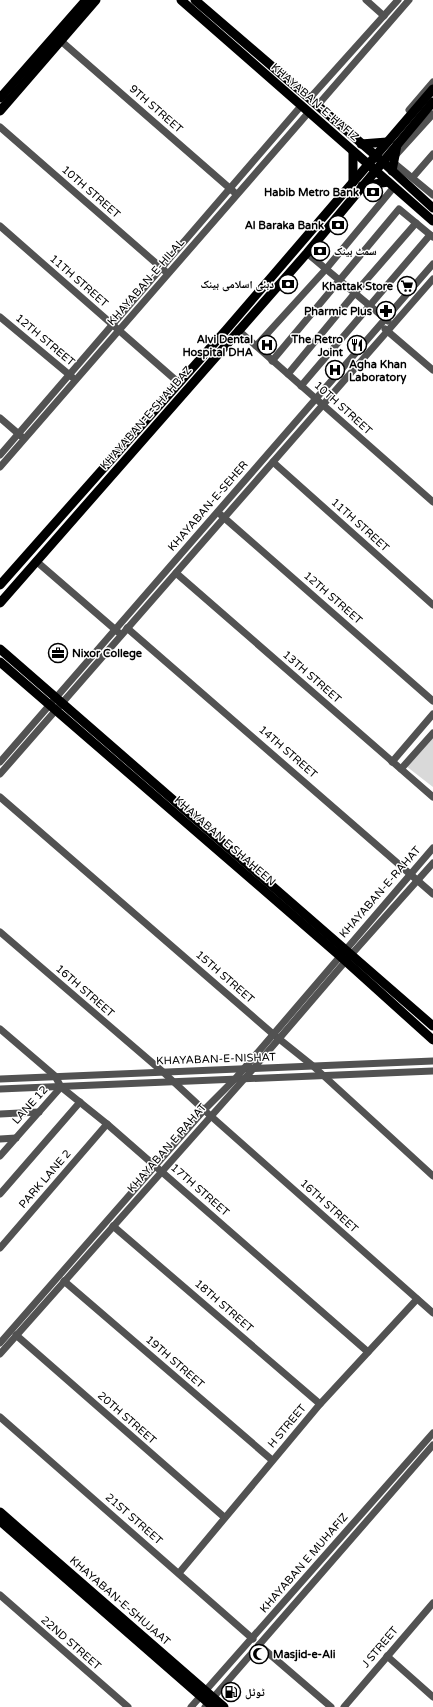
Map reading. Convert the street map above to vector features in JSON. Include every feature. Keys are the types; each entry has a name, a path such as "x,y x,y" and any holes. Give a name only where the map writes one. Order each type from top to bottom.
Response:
{"main road":[{"path":"0,98 86,0"},
{"path":"0,111 96,0"},
{"name":"KHAYABAN-E-HAFIZ","path":"181,0 433,221"},
{"name":"KHAYABAN-E-HAFIZ","path":"195,0 382,162 394,164 429,193 433,208"},
{"name":"KHAYABAN-E-SHAHBAZ","path":"0,602 307,253 362,186 375,155 384,142 433,89"},
{"name":"KHAYABAN-E-SHAHBAZ","path":"0,585 179,383 353,182 371,167 382,162 433,102"},
{"path":"362,144 384,142"},
{"path":"394,164 397,144"},
{"path":"353,152 353,182"},
{"path":"362,186 391,184"},
{"name":"KHAYABAN E SHAHEEN","path":"0,649 56,704 345,956 433,1040"},
{"name":"KHAYABAN E SHAHEEN","path":"0,662 56,704"},
{"name":"KHAYABAN E SHAHEEN","path":"345,956 433,1026"},
{"name":"KHAYABAN-E-SHUJAAT","path":"0,1512 203,1693 210,1704 224,1707"},
{"name":"KHAYABAN-E-SHUJAAT","path":"0,1521 203,1693"}],"street":[{"path":"366,0 384,16"},
{"path":"309,99 398,0"},
{"path":"317,106 409,0"},
{"name":"9TH STREET","path":"61,41 237,194"},
{"path":"384,142 433,82"},
{"path":"0,454 21,436 69,375 301,106"},
{"name":"KHAYABAN-E-HILAL","path":"0,466 21,436 75,380 309,112"},
{"path":"429,193 413,177 394,164 433,114"},
{"name":"10TH STREET","path":"0,127 168,274"},
{"path":"413,177 433,154"},
{"path":"256,346 326,269 391,184"},
{"path":"272,361 400,209 432,236 301,386"},
{"path":"288,374 355,293 416,223"},
{"name":"11TH STREET","path":"0,226 179,383"},
{"path":"307,253 393,325"},
{"name":"KHAYABAN-E-SEHER","path":"0,774 115,630 433,264"},
{"name":"KHAYABAN-E-SEHER","path":"0,762 121,635 433,279"},
{"name":"12TH STREET","path":"0,317 75,380"},
{"path":"380,325 433,370"},
{"name":"10TH STREET","path":"238,330 322,406 433,502"},
{"path":"0,418 21,436"},
{"name":"11TH STREET","path":"273,462 433,605"},
{"name":"12TH STREET","path":"218,512 433,701"},
{"path":"36,561 121,635"},
{"name":"13TH STREET","path":"176,573 433,797"},
{"name":"14TH STREET","path":"127,628 433,894"},
{"path":"392,762 433,714"},
{"path":"400,769 433,733"},
{"name":"15TH STREET","path":"0,797 273,1034 313,1066 322,1076 433,1176"},
{"name":"KHAYABAN-E-RAHAT","path":"345,956 410,873 433,848"},
{"name":"KHAYABAN-E-RAHAT","path":"345,956 433,863"},
{"name":"16TH STREET","path":"0,932 163,1072 210,1116 433,1313"},
{"name":"KHAYABAN E RAHAT","path":"0,1342 204,1110 243,1070 273,1034 345,956"},
{"name":"KHAYABAN E RAHAT","path":"0,1354 253,1069 279,1039 345,956"},
{"name":"17TH STREET","path":"0,1029 55,1076 61,1087 162,1171 368,1352"},
{"name":"KHAYABAN-E-NISHAT","path":"0,1079 433,1061"},
{"name":"KHAYABAN-E-NISHAT","path":"0,1090 433,1071"},
{"name":"LANE 12","path":"0,1156 61,1087"},
{"path":"0,1194 80,1102"},
{"path":"0,1114 39,1112"},
{"name":"PARK LANE 2","path":"0,1248 107,1124"},
{"path":"0,1139 16,1138"},
{"name":"18TH STREET","path":"113,1226 320,1404"},
{"name":"19TH STREET","path":"64,1281 272,1460"},
{"name":"H STREET","path":"179,1573 224,1517 320,1404 417,1299"},
{"name":"20TH STREET","path":"16,1335 224,1517"},
{"name":"21ST STREET","path":"0,1417 253,1639"},
{"name":"KHAYABAN E MUHAFIZ","path":"191,1707 253,1639 433,1432"},
{"path":"210,1704 259,1645 433,1446"},
{"name":"22ND STREET","path":"0,1595 128,1707"},
{"name":"J STREET","path":"344,1707 433,1603"},
{"path":"259,1645 331,1707"},
{"path":"387,1656 433,1697"}],"shaded area":[{"path":"433,736 433,787 406,766"}],"place":[{"name":"Habib Metro Bank","path":"373,192"},
{"name":"Al Baraka Bank","path":"338,225"},
{"name":"سمٹ بینک","path":"320,251"},
{"name":"دبئی اسلامی بینک","path":"288,284"},
{"name":"Khattak Store","path":"407,286"},
{"name":"Pharmic Plus","path":"386,311"},
{"name":"Alvi Dental Hospital DHA","path":"267,345"},
{"name":"The Retro Joint","path":"357,345"},
{"name":"Agha Khan Laboratory","path":"335,370"},
{"name":"Nixor College","path":"58,653"},
{"name":"Masjid-e-Ali","path":"259,1654"},
{"name":"ٹوٹل","path":"231,1692"}]}
